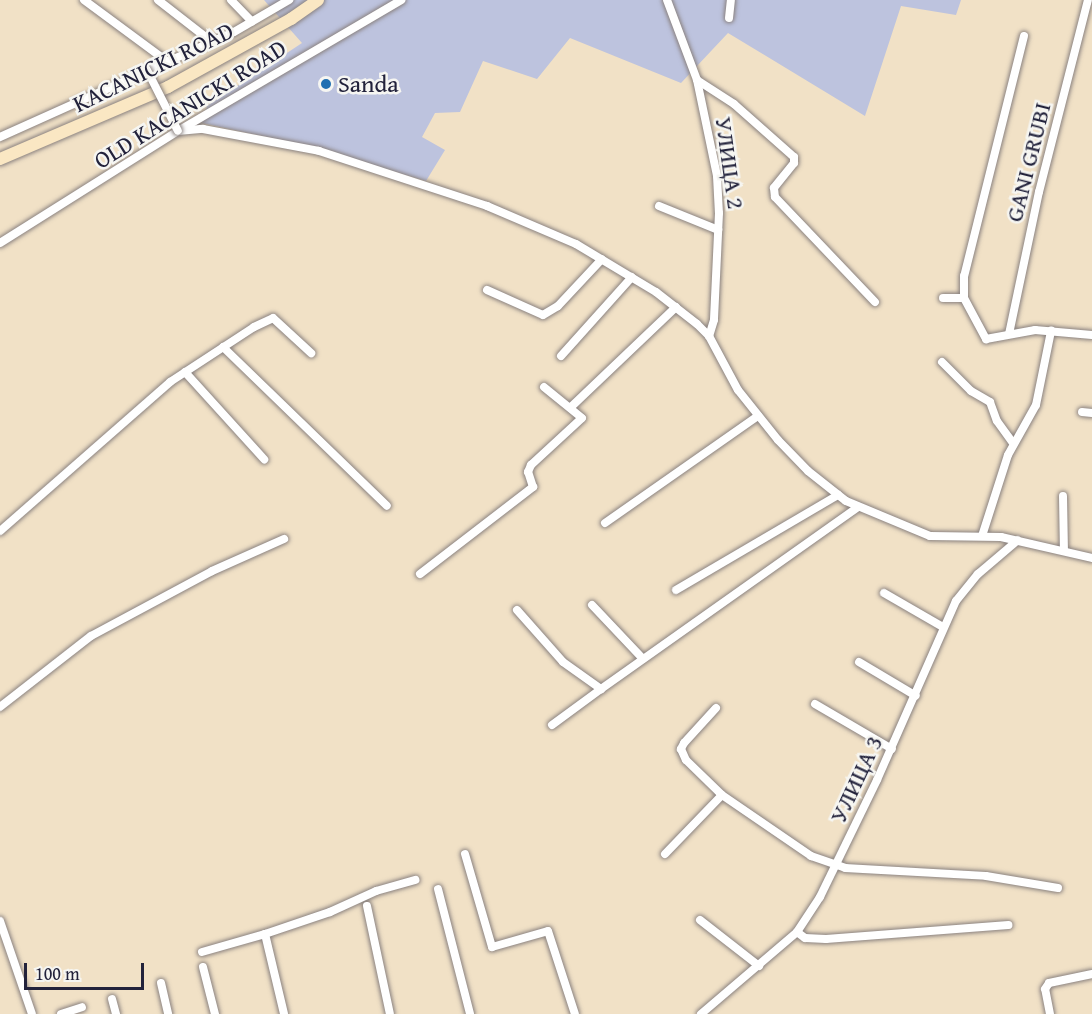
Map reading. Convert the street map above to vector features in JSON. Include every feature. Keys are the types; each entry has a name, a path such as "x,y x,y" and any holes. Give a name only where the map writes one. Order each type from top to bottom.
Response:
{"street":[{"path":"84,0 165,60"},
{"path":"158,0 212,42"},
{"path":"231,0 252,22"},
{"path":"0,137 165,60 212,42 289,0"},
{"name":"KACANICKI ROAD","path":"0,159 168,87 291,19 318,0"},
{"name":"OLD KACANICKI ROAD","path":"0,243 178,132 401,0"},
{"name":"УЛИЦА 2","path":"667,0 697,80 717,176 718,230 714,320 709,336"},
{"path":"729,18 731,0"},
{"name":"GANI GRUBI","path":"1009,334 1039,192 1088,0"},
{"name":"GANI GRUBI","path":"964,298 964,276 1024,36"},
{"path":"147,70 178,132 203,129 319,152 487,206 602,258 676,307 709,336 723,365 758,416 808,471 838,495 858,507 930,536 961,538 982,536 1018,540 1092,558"},
{"path":"697,80 726,98 794,157 794,163 774,188 775,197 876,302"},
{"path":"658,206 718,230"},
{"path":"487,290 543,315 558,306 602,258"},
{"path":"561,356 632,277"},
{"path":"943,298 964,298 986,339 1009,334 1051,331 1092,335"},
{"path":"571,407 676,307"},
{"path":"0,531 185,372 273,318 311,353"},
{"path":"982,536 1013,442 1036,405 1051,331"},
{"path":"223,347 387,506"},
{"path":"942,362 971,391 990,402 997,421 1013,442"},
{"path":"185,372 264,459"},
{"path":"420,574 533,487 528,472 531,465 582,418 544,387"},
{"path":"1082,412 1092,413"},
{"path":"605,523 758,416"},
{"path":"676,590 838,495"},
{"path":"1063,496 1064,550"},
{"path":"552,724 858,507"},
{"path":"0,707 91,636 212,571 284,539"},
{"name":"УЛИЦА 3","path":"700,1014 797,932 835,867 892,749 943,627 969,584 1018,540"},
{"path":"884,593 943,627"},
{"path":"592,605 644,659"},
{"path":"516,610 563,662 601,689"},
{"path":"859,662 916,696"},
{"path":"815,704 892,749"},
{"path":"716,708 681,749 686,760 722,795 811,856 835,867 986,876 1058,888"},
{"path":"665,854 722,795"},
{"path":"465,854 492,947 548,932 575,1014"},
{"path":"202,951 266,934 330,912 376,891 416,880"},
{"path":"438,889 470,1014"},
{"path":"367,906 390,1014"},
{"path":"700,920 759,966"},
{"path":"0,921 32,1014"},
{"path":"797,932 805,938 826,939 1008,925"},
{"path":"266,934 284,1014"},
{"path":"203,967 215,1014"},
{"path":"1050,1014 1045,989 1049,984 1092,974"},
{"path":"160,983 168,1014"},
{"path":"112,999 116,1014"},
{"path":"66,1013 82,1007"}],"shaded area":[{"path":"264,0 961,0 956,15 901,6 865,116 728,33 681,83 570,38 537,79 483,61 460,112 435,113 422,137 445,150 426,181 308,146 202,123 207,106 302,43"}],"place":[{"name":"Sanda","path":"326,84"}]}
